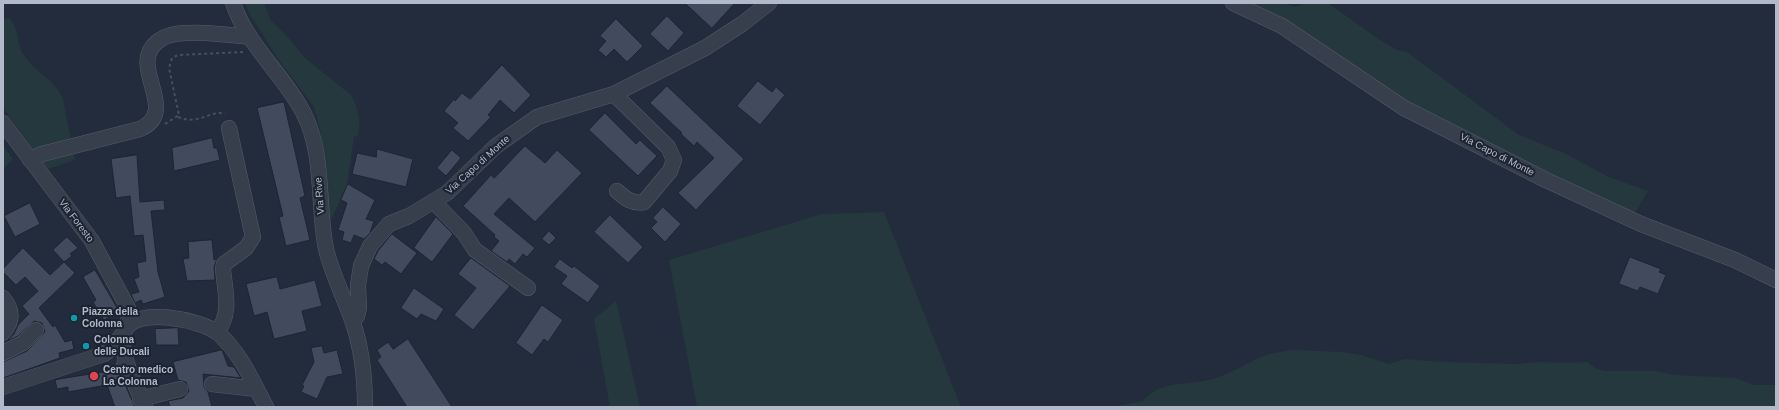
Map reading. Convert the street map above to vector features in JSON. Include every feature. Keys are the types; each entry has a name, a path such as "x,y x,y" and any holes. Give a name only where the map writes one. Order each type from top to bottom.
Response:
{"street":[{"name":"Via Rive","path":"233,3 238,17 250,37 289,89 304,113 317,149 321,218 327,252 353,321 360,351 365,407"},
{"name":"Via Capo di Monte","path":"353,321 357,316 359,308 358,285 361,266 370,246 388,224 409,216 434,202 459,182 496,146 537,117 614,94 704,48 742,24 769,3"},
{"name":"Via Capo di Monte","path":"1233,3 1288,29 1404,108 1546,180 1642,224 1735,260 1776,280"},
{"path":"30,160 42,154 140,128 151,122 156,115 157,106 148,67 148,58 155,44 167,36 212,34 250,37"},
{"path":"614,94 668,147 674,160 670,171 644,202 636,204 629,201 617,191"},
{"name":"Via Foresto","path":"3,123 92,241 133,320"},
{"path":"217,332 227,314 223,269 224,264 246,248 252,237 229,128"},
{"path":"434,202 464,233 475,250 528,288"},
{"path":"3,298 9,305 11,316 9,325 3,333"},
{"path":"133,320 192,322 217,332 233,350 257,389 266,407"},
{"path":"3,387 66,366 91,360 108,352 133,320"},
{"path":"133,320 123,343 130,373 142,403 180,389"},
{"path":"3,353 23,343 36,330"},
{"path":"91,360 117,360 124,364 130,373"},
{"path":"212,384 257,389"}],"path":[{"path":"178,117 191,121 221,113 229,119 229,128"}],"green space":[{"path":"245,3 264,3 271,21 285,34 305,58 351,95 356,105 359,115 359,131 358,137 354,136 347,186 329,224 320,129 314,107 279,60 249,13"},
{"path":"1236,3 1284,3 1294,7 1307,3 1328,3 1380,40 1397,50 1407,52 1519,135 1564,153 1609,177 1648,191 1631,219 1430,120"},
{"path":"9,18 15,27 21,50 24,55 34,67 55,86 63,99 75,160 48,169 3,108 3,20"},
{"path":"3,145 13,159 3,170"},
{"path":"884,212 961,407 697,407 669,260 822,214"},
{"path":"616,301 640,407 610,407 594,319"},
{"path":"1291,350 1341,352 1361,355 1389,364 1404,359 1443,362 1517,364 1534,362 1587,362 1595,368 1604,371 1656,371 1675,375 1736,378 1754,385 1776,385 1776,407 1112,407 1143,401 1150,394 1165,387 1215,378 1229,373 1261,357"}],"building":[{"path":"685,3 735,3 712,28"},
{"path":"667,16 684,33 668,51 650,34"},
{"path":"616,19 643,46 627,62 614,49 606,57 598,50 606,41 600,36"},
{"path":"502,65 531,95 514,113 500,100 488,115 491,117 468,141 453,128 458,123 444,111 454,99 455,101 462,93 470,99"},
{"path":"758,81 772,92 776,87 785,95 760,125 737,106"},
{"path":"667,86 744,159 696,210 678,193 714,158 697,142 694,146 650,103"},
{"path":"284,102 305,196 300,198 310,240 286,246 279,217 283,216 257,108"},
{"path":"605,113 636,144 640,140 657,156 638,176 589,130"},
{"path":"212,138 214,148 217,148 220,160 174,171 172,148"},
{"path":"525,146 545,163 557,150 582,173 535,222 509,198 494,214 535,248 527,257 523,254 515,264 509,259 507,262 491,251 499,241 494,237 495,235 463,206 491,175 494,178"},
{"path":"377,149 413,159 406,187 352,174 357,153 376,157"},
{"path":"452,150 461,158 446,176 437,168"},
{"path":"137,155 140,202 164,200 165,210 151,211 158,272 165,297 143,304 141,300 135,303 131,294 139,292 134,279 139,277 137,263 146,261 143,235 134,236 130,196 116,198 111,159"},
{"path":"348,184 375,200 366,219 374,221 370,233 364,239 354,235 351,243 342,240 344,232 338,230 347,203 341,200"},
{"path":"30,203 40,224 15,237 4,216"},
{"path":"663,207 681,224 665,242 651,228 657,222 653,218"},
{"path":"610,215 643,247 628,263 594,232"},
{"path":"436,217 453,234 432,262 414,248"},
{"path":"549,231 556,238 549,245 542,239"},
{"path":"392,234 417,253 401,274 385,262 382,265 374,259 378,251"},
{"path":"67,237 78,248 70,254 72,256 64,262 53,250"},
{"path":"212,240 214,260 217,259 214,267 215,280 187,281 183,259 189,258 188,242"},
{"path":"23,248 50,275 64,262 75,273 39,308 53,327 55,325 65,342 72,340 74,349 59,353 60,358 3,378 3,362 27,351 45,332 42,323 34,321 18,336 7,341 14,334 18,325 29,314 22,306 38,291 25,277 16,285 3,272 3,269"},
{"path":"1630,257 1661,269 1659,272 1666,275 1658,294 1640,287 1638,291 1619,284"},
{"path":"471,258 510,286 473,330 454,315 476,288 458,274"},
{"path":"560,259 572,268 574,266 600,286 588,303 561,284 567,276 554,267"},
{"path":"95,270 119,311 104,320 93,302 96,300 83,277"},
{"path":"277,277 280,289 315,280 322,306 302,311 307,331 274,339 267,312 254,316 246,284"},
{"path":"414,288 444,309 436,321 421,314 417,319 401,308"},
{"path":"542,305 563,320 548,342 544,339 532,355 516,343"},
{"path":"178,328 179,345 156,345 155,329"},
{"path":"408,339 452,407 407,407 377,360 381,357 377,350 388,342 393,349"},
{"path":"322,346 324,353 337,350 343,374 327,377 317,399 301,392 304,386 302,385 314,362 311,348"},
{"path":"222,350 228,366 234,367 241,378 203,374 204,387 208,392 212,407 170,407 168,401 183,398 189,391 186,382 178,380 173,362"},
{"path":"117,370 135,407 115,407 107,385 68,392 68,387 57,389 55,380"}],"place":[{"name":"Piazza della Colonna","path":"74,318"},
{"name":"Colonna delle Ducali","path":"86,346"},
{"name":"Centro medico La Colonna","path":"94,376"}]}
